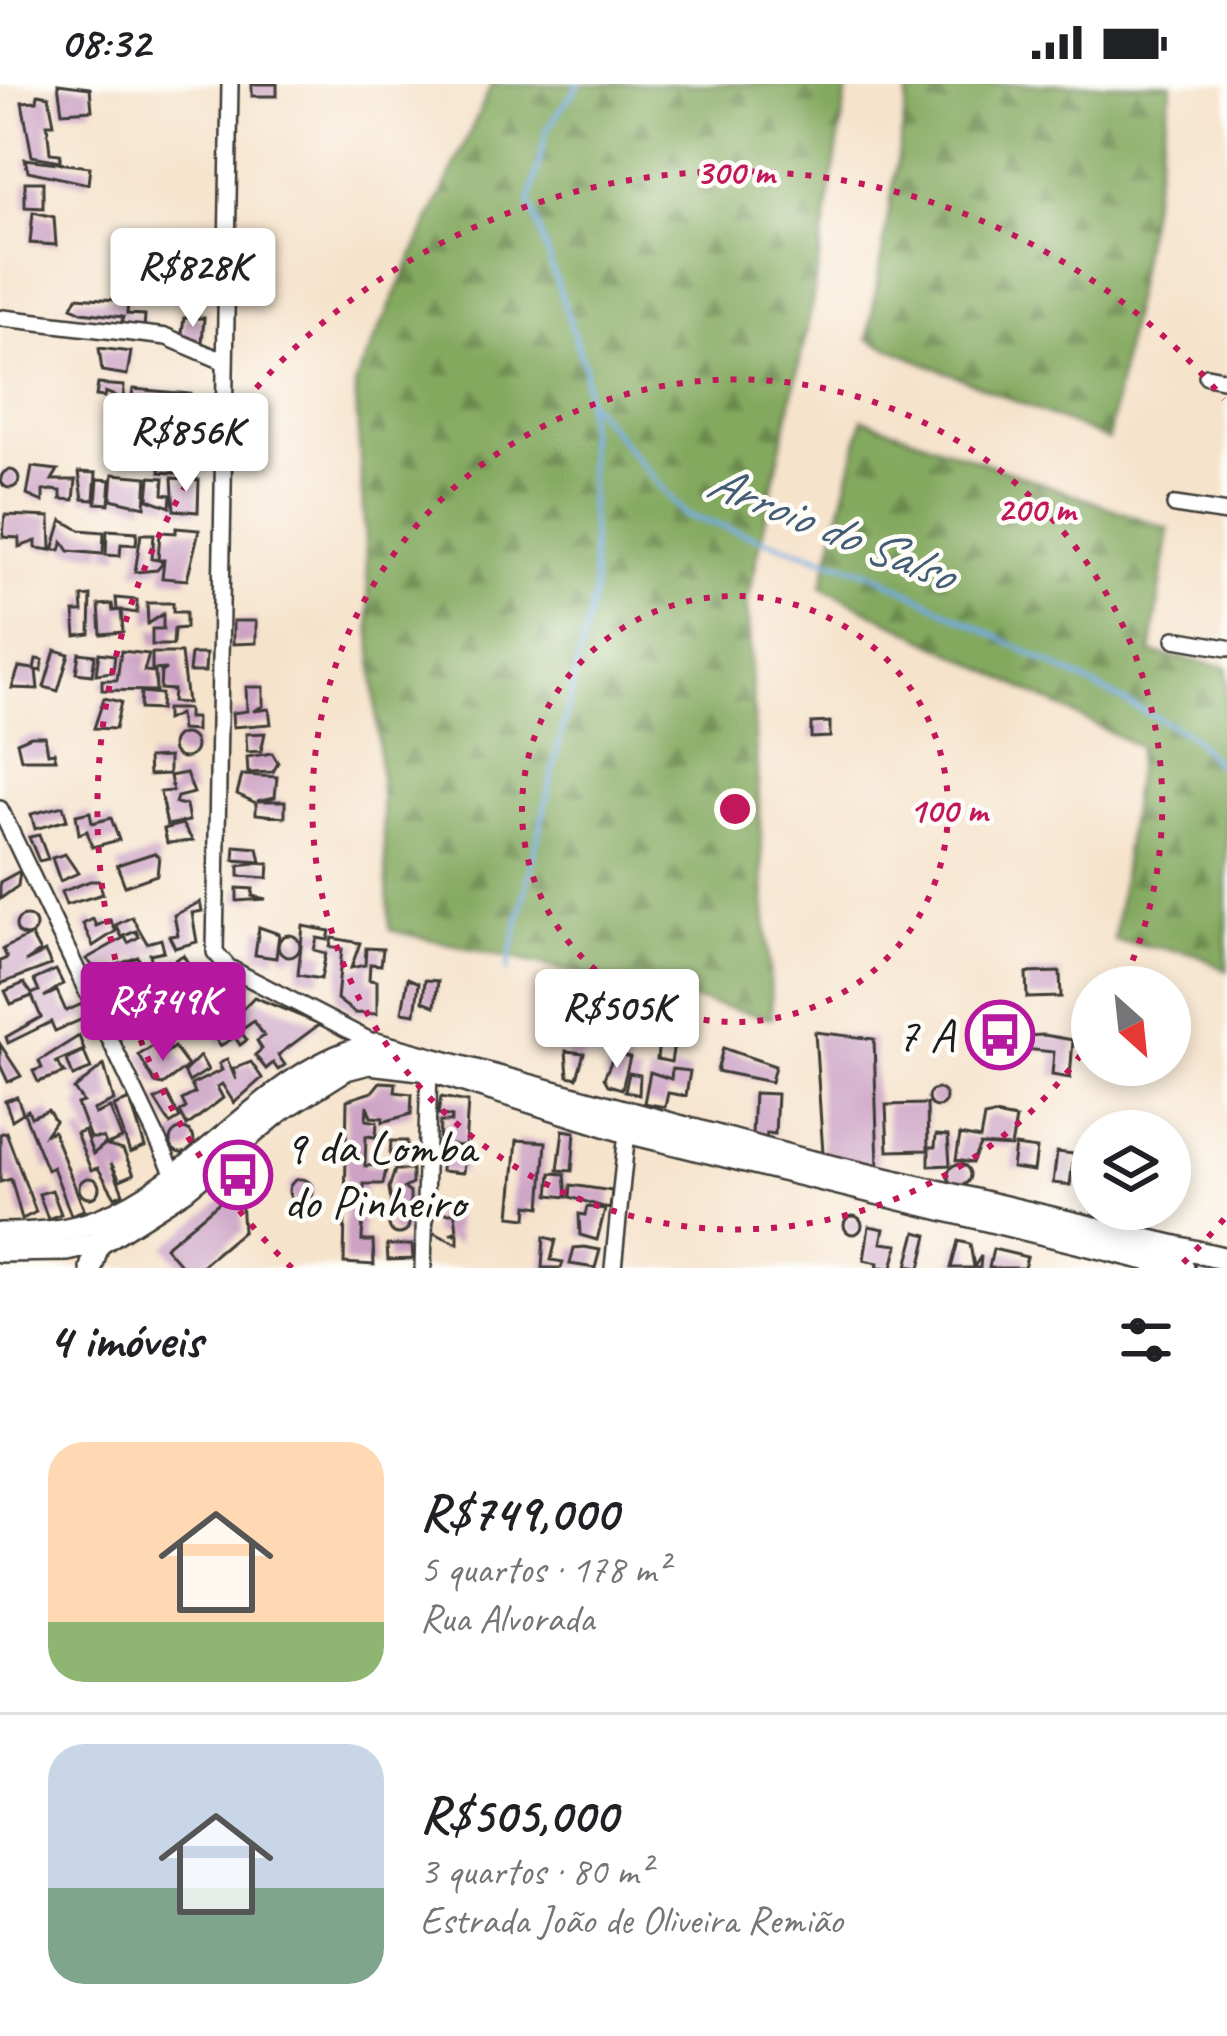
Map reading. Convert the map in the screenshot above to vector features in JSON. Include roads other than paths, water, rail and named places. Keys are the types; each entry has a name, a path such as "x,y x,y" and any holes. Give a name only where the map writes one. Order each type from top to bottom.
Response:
{"main road":[{"path":"0,1251 71,1259 102,1230 326,1062 376,1044 804,1160 1227,1259"},
{"path":"0,1234 102,1230 184,1189 280,1110 346,1069 369,1063 429,1070 627,1132 1183,1268"},
{"path":"91,1268 102,1230"}],"street":[{"path":"230,84 215,952 229,968 376,1044"},
{"path":"3,318 167,337 223,361"},
{"path":"1207,376 1227,380"},
{"path":"1175,505 1227,513"},
{"path":"1175,639 1227,647"},
{"path":"0,809 175,1176"},
{"path":"423,1268 429,1070"},
{"path":"613,1268 627,1132"}],"waterway":[{"name":"Arroio do Salso","path":"579,84 547,129 530,202 585,368 586,399 685,515 872,573 1190,735 1227,774"},
{"path":"507,971 594,593 586,399"}],"place":[{"name":"7 A","path":"1000,1035"},
{"name":"9 da Lomba do Pinheiro","path":"238,1175"}]}
